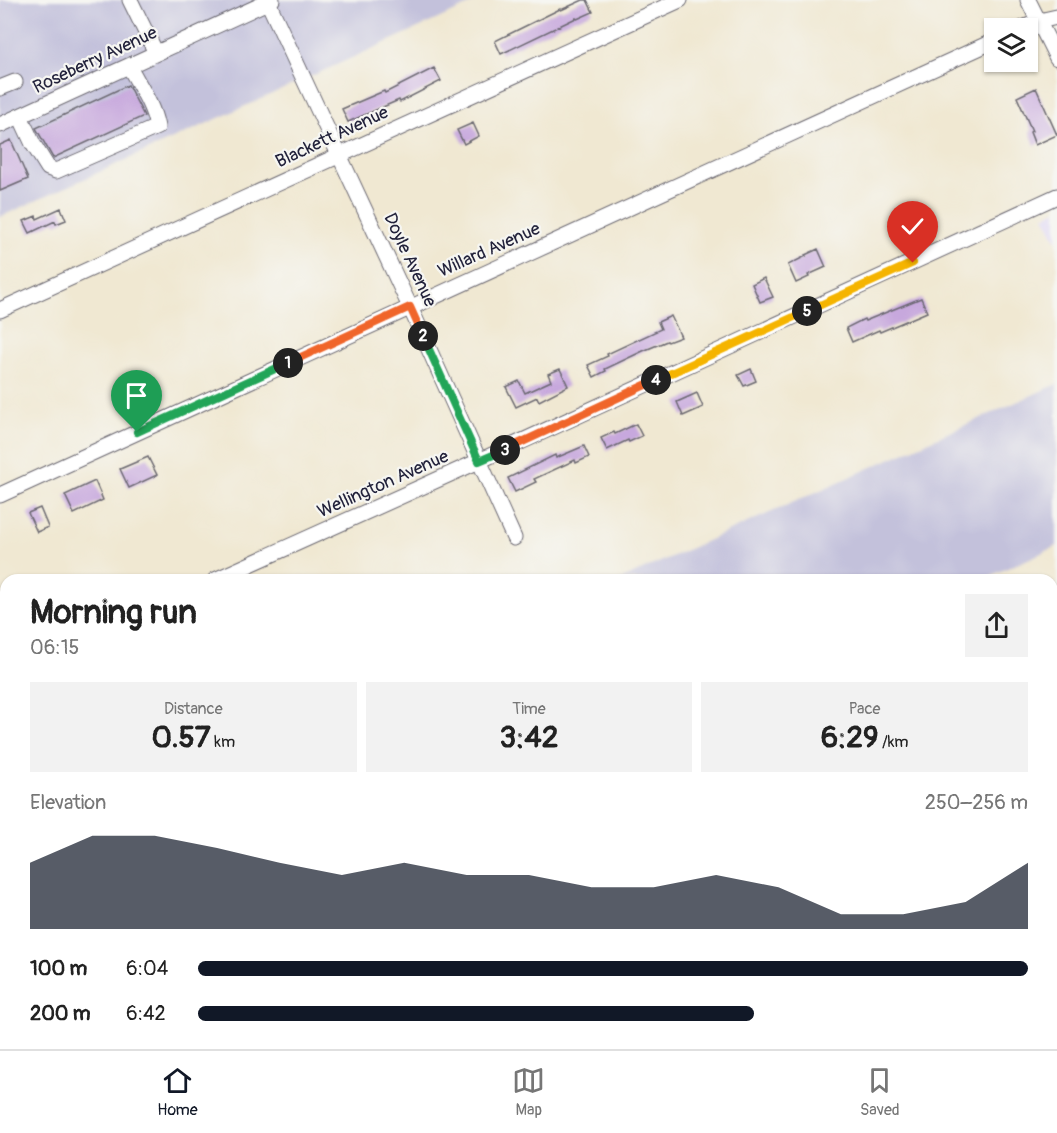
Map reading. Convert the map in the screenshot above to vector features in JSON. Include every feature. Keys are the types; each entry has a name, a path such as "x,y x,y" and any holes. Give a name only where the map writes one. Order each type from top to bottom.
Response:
{"street":[{"path":"130,0 156,53"},
{"name":"Blackett Avenue","path":"0,310 680,0"},
{"path":"1028,0 1057,58"},
{"name":"Roseberry Avenue","path":"0,125 269,1"},
{"name":"Doyle Avenue","path":"269,1 514,538"},
{"path":"1039,21 1057,17"},
{"name":"Willard Avenue","path":"0,495 984,46"},
{"path":"20,116 33,144 48,168 56,171 157,127 145,96 129,66"},
{"path":"0,88 15,82"},
{"name":"Wellington Avenue","path":"228,574 1057,196"}],"shaded area":[{"path":"0,0 480,0 0,217"},
{"path":"1057,210 1057,241 1044,216"},
{"path":"1057,384 1057,546 994,574 633,574"}],"building":[{"path":"587,0 593,12 501,54 495,41"},
{"path":"434,68 441,81 400,102 399,100 348,122 342,109 384,91 385,93"},
{"path":"128,85 144,116 53,158 36,128"},
{"path":"1036,88 1057,135 1035,145 1030,132 1032,131 1017,97"},
{"path":"473,123 479,136 464,144 457,130"},
{"path":"11,140 28,179 0,191 0,145"},
{"path":"61,208 66,220 56,224 55,221 30,233 24,221 36,216 37,219"},
{"path":"818,249 826,267 796,283 788,265"},
{"path":"764,278 773,297 760,302 752,284"},
{"path":"921,298 927,312 852,342 846,328"},
{"path":"671,316 681,337 643,351 605,369 606,371 594,377 588,365 661,329 658,322"},
{"path":"560,369 568,386 539,401 537,397 516,407 506,387 519,381 525,393 551,381 548,374"},
{"path":"751,369 756,381 744,386 738,375"},
{"path":"697,393 703,407 683,416 677,402"},
{"path":"636,424 642,436 607,450 601,438"},
{"path":"584,446 589,457 576,463 575,460 534,479 536,482 515,492 508,478 555,455 556,458"},
{"path":"148,457 157,475 129,488 120,469"},
{"path":"95,481 103,500 74,514 65,495"},
{"path":"40,508 48,527 37,532 28,513"}],"route":[{"path":"137,432 410,307 479,461 913,263"}]}
